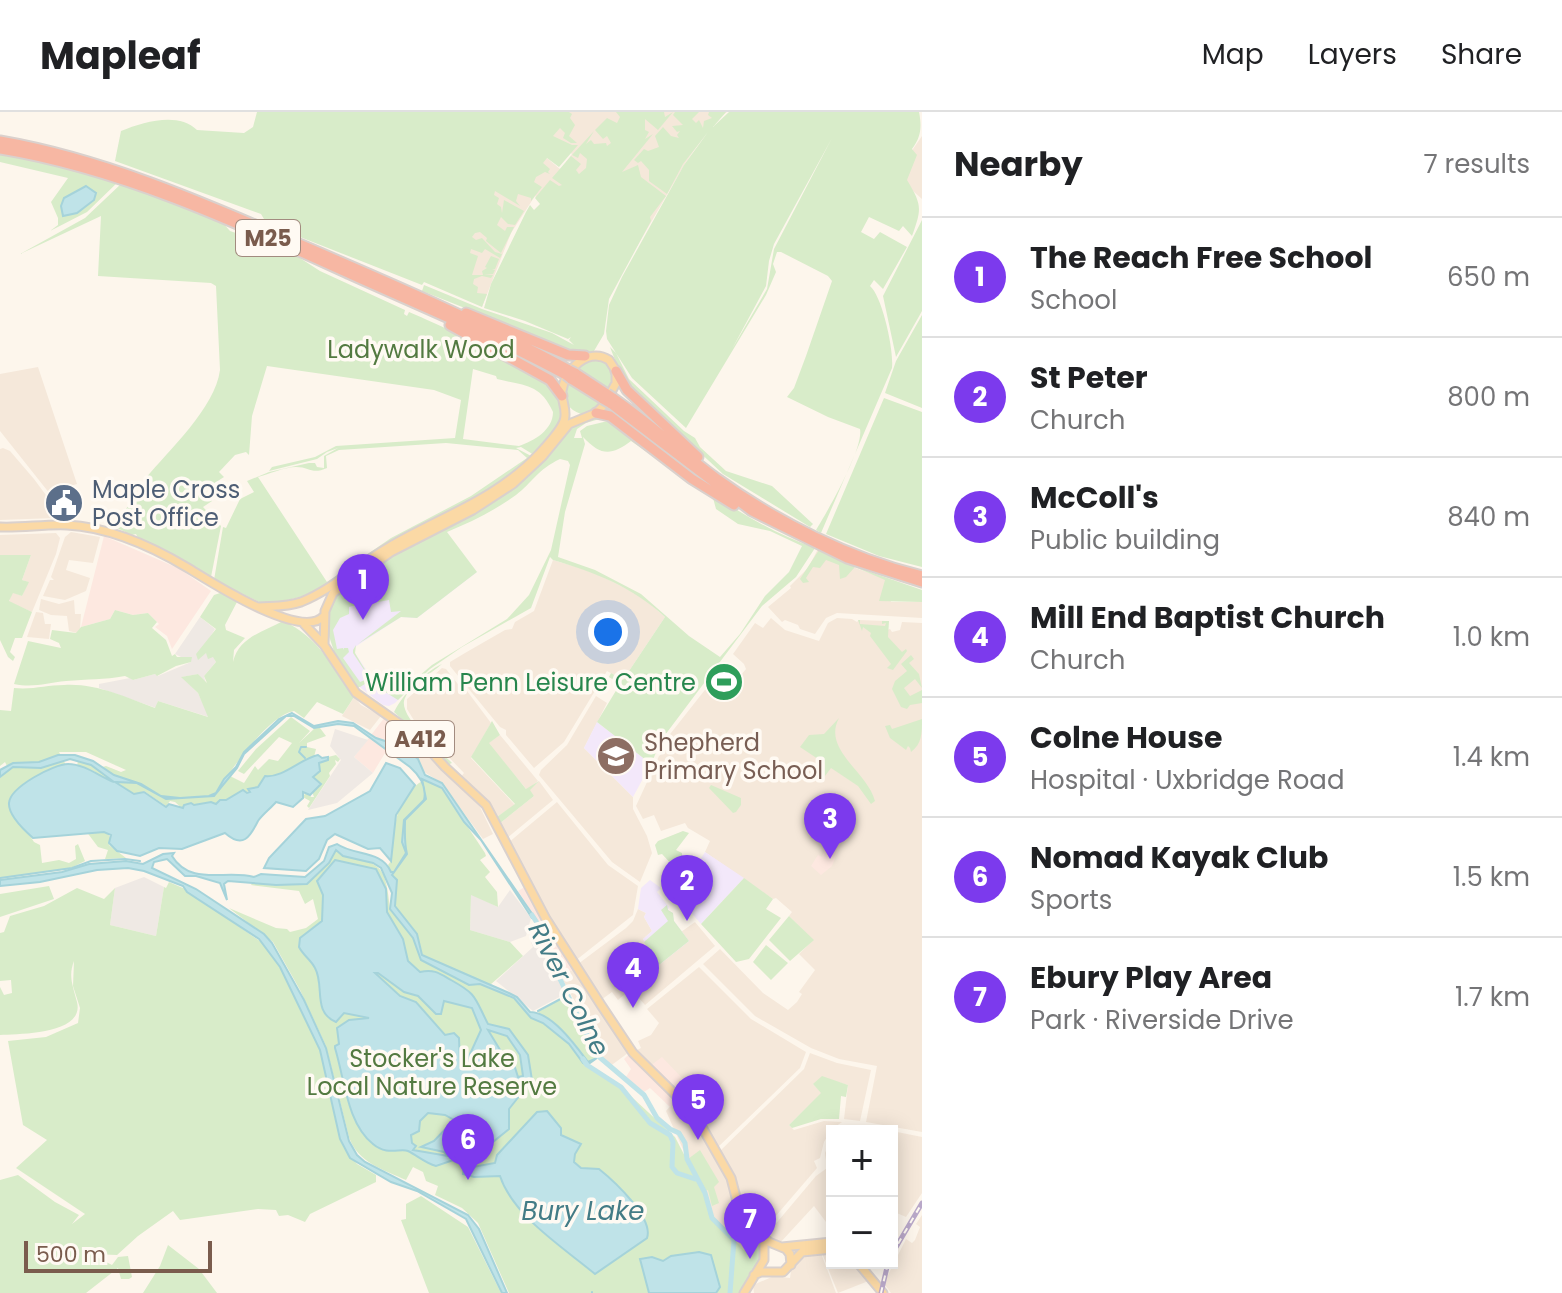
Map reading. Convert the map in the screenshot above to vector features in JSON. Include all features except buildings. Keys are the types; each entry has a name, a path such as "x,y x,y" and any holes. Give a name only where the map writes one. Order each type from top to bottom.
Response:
{"highway":[{"name":"M25","path":"0,141 65,155 251,223 440,305 570,374 608,398 726,485 819,542 922,576"},
{"name":"M25","path":"0,149 123,176 570,374"},
{"name":"M25","path":"410,301 550,380 563,399"},
{"name":"M25","path":"440,305 476,316 568,355 585,356"},
{"name":"M25","path":"616,371 633,397 726,485"},
{"name":"M25","path":"608,398 752,511 873,568 922,582"},
{"name":"M25","path":"591,414 610,416 707,489 744,510 752,511"}],"main road":[{"path":"324,645 325,614 330,596 351,578 391,552 485,503 533,463 541,455 569,424 604,405 615,387 616,371 604,356 585,356 566,381 564,421 541,455"},
{"path":"563,399 574,413 591,414"},
{"path":"263,607 299,603 309,598 391,545 488,495 533,463"},
{"name":"A412","path":"0,527 66,525 127,539 173,560 217,587 300,622 324,645 356,693 417,736 486,805 552,928 625,1041 701,1124 731,1178 744,1217 764,1238 778,1246"},
{"path":"263,607 291,602 328,587"},
{"path":"309,598 321,601 325,614"},
{"path":"299,603 294,611 300,622 315,623 325,614"},
{"path":"764,1238 766,1266 772,1272"},
{"path":"744,1293 764,1257 778,1246 826,1242"},
{"path":"778,1246 790,1254 791,1265"},
{"path":"754,1275 783,1272 802,1252 826,1250"},
{"path":"866,1269 886,1293"}],"shaded area":[{"path":"533,112 727,112 715,121 686,162 618,279 535,196 511,233 482,307 431,230 518,134 560,169 580,175 566,162 572,154 527,120"},
{"path":"922,136 922,199 895,175"},
{"path":"38,367 77,484 70,486 57,502 0,431 0,374"},
{"path":"0,449 10,451 60,514 55,518 0,520"},
{"path":"71,532 100,537 93,563 69,560 66,570 90,578 86,591 65,600 43,596 50,580 54,580 51,577 65,537"},
{"path":"56,533 60,538 56,554 32,612 9,602 12,592 22,596 28,582 22,580 31,555 0,555 0,535"},
{"path":"104,536 180,569 211,591 172,649 167,636 155,627 159,624 148,613 133,615 115,610 110,619 81,627"},
{"path":"818,549 847,565 887,579 891,602 922,602 922,618 837,613 826,618 815,634 785,620 782,622 768,607 791,588 808,568"},
{"path":"553,560 593,572 641,596 665,617 623,680 607,671 564,742 534,768 506,735 506,730 500,727 450,666 450,662 505,630 512,629 515,622 534,611"},
{"path":"477,572 417,618 401,617 355,647 355,653 375,683 399,699 395,703 383,705 357,685 336,657 329,636 334,601"},
{"path":"41,599 59,604 74,600 75,614 81,614 80,630 77,633 69,631 67,616 39,610"},
{"path":"36,612 43,613 45,624 51,624 49,639 27,637"},
{"path":"200,617 215,629 202,650 214,657 216,662 204,676 206,684 198,674 182,677 198,693 209,717 158,701 156,708 99,688 99,684 158,676 191,662 175,654"},
{"path":"771,618 785,630 819,641 828,623 837,618 857,622 886,621 887,630 892,632 900,630 902,622 922,623 922,1132 898,1128 898,1125 866,1122 877,1066 839,1059 811,1048 755,1016 703,964 720,949 763,993 788,1010 797,1002 802,994 799,992 815,970 799,954 813,940 789,916 792,912 776,898 773,899 705,852 710,841 685,823 661,831 654,815 643,819 636,806 659,756 667,749 667,738 708,686 723,697 746,669 733,654 755,623 763,628"},
{"path":"442,668 461,688 464,687 491,723 471,758 515,805 497,817 482,796 460,778 464,773 415,722 407,709 407,699"},
{"path":"596,696 607,703 584,748 633,797 633,809 652,853 640,882 612,862 539,775 567,745"},
{"path":"354,697 361,705 381,716 370,730 342,716"},
{"path":"385,717 410,734 411,739 407,744 385,753 373,773 354,757"},
{"name":"Shepherd Primary School","path":"597,722 651,764 633,797 584,748"},
{"path":"335,729 368,740 354,757 373,773 337,803 308,810 341,760 330,746"},
{"path":"500,735 538,781 527,790 488,743"},
{"path":"418,745 480,807 493,834 483,839 442,783 395,754"},
{"path":"539,781 553,800 506,839 499,824 534,796 529,790"},
{"path":"557,802 608,865 638,886 633,915 575,961 508,843"},
{"path":"830,836 842,840 832,866 821,875 811,866 818,855 822,857"},
{"path":"705,852 744,878 701,924 674,893 681,884 678,880 696,866"},
{"path":"144,877 164,887 156,936 110,925 115,888"},
{"path":"650,880 661,888 657,892 689,941 659,965 643,939 652,931 644,917 646,913 638,909 641,888"},
{"path":"528,885 576,968 561,976 547,937 518,891"},
{"path":"510,890 531,918 526,936 510,942 470,930 471,894 498,907"},
{"path":"638,909 646,913 644,917 652,931 643,939 659,965 689,941 681,932 695,922 715,946 645,1005 631,989 618,1000 612,992 601,1000 578,964 626,928"},
{"path":"538,929 565,994 533,1011 496,981 533,947 531,942"},
{"path":"699,967 751,1019 806,1052 800,1068 717,1148 694,1109 703,1101 690,1085 656,1063 650,1066 635,1051 641,1048 638,1041 651,1035 659,1023 647,1009"},
{"path":"576,968 628,1053 609,1067 586,1030 583,1017 561,976"},
{"path":"810,1053 871,1070 860,1121 844,1119 848,1085 838,1082 813,1084 822,1093 789,1125 794,1130 824,1121 842,1122 826,1125 826,1139 820,1158 814,1161 817,1168 760,1232 745,1215 719,1152 804,1069"},
{"path":"629,1054 676,1101 670,1107 650,1088 644,1092 626,1077 631,1069 624,1059"},
{"path":"662,1057 704,1101 697,1108 694,1109 650,1066"},
{"path":"675,1101 711,1145 729,1179 745,1223 761,1241 755,1246 744,1250 713,1217 666,1111"},
{"path":"898,1132 922,1137 922,1193 906,1217 898,1214"},
{"path":"826,1169 826,1222 814,1206 779,1244 768,1237 768,1233 816,1176"},
{"path":"922,1215 922,1293 891,1293 885,1285 886,1279 891,1269 898,1269 898,1255 906,1239 912,1243 915,1240 920,1227 916,1224"},
{"path":"821,1253 836,1293 754,1293 753,1285 774,1276 790,1278 791,1271 803,1254"},
{"path":"828,1269 861,1269 871,1280 838,1293"}],"green space":[{"path":"257,112 569,112 575,125 569,136 577,143 563,138 565,133 560,128 553,136 572,145 578,145 559,167 547,158 543,163 550,169 550,174 545,172 536,177 534,182 542,187 531,201 531,198 518,194 516,201 520,206 495,191 502,213 504,200 524,211 515,225 508,224 501,217 497,225 505,231 507,227 514,227 501,253 480,232 472,237 476,240 482,238 495,252 502,254 500,258 485,249 482,253 471,249 470,253 478,256 472,275 483,275 482,271 487,268 491,256 499,259 495,269 492,269 495,270 493,274 484,275 493,275 491,278 482,276 474,279 477,293 487,294 482,307 424,282 422,285 267,224 261,214 115,161 121,131 130,127 171,120 190,124 197,130 244,133 253,127"},
{"path":"616,112 664,112 665,117 673,112 658,130 645,119 645,130 649,132 645,139 653,134 622,172 638,165 641,177 666,196 650,217 651,221 609,299 604,334 594,351 580,354 422,291 424,285 482,309 552,333 574,345 569,340 571,337 568,339 525,321 484,308 491,284 530,205 534,210 540,204 535,198 550,180 562,185 552,178 571,156 581,164 576,170 579,174 586,168 587,159 580,153 578,158 572,155 594,131 586,144 591,140 594,144 606,143 607,146 611,143 607,136 603,139 595,130 607,118 617,123 620,117"},
{"path":"675,112 699,112 692,119 696,123 699,120 703,128 704,121 712,118 709,112 726,112 713,127 729,112 919,112 920,132 912,149 917,155 907,180 919,207 912,236 903,226 899,231 869,217 861,232 874,239 880,232 907,247 883,289 874,280 870,286 879,300 886,324 892,368 853,458 860,429 787,397 794,388 832,281 781,252 777,252 773,264 776,272 766,295 686,428 632,378 607,339 609,305 622,277 684,165 708,132 683,164 667,194 649,181 649,170 641,161 638,163 634,160 644,149 648,151 659,147 655,136 663,127 671,136 679,138 677,135 680,131 677,132 672,126 683,125 673,115","holes":["832,138 774,249 767,289 732,349 766,286 774,244"]},
{"path":"0,153 119,181 87,212 50,231 58,225 51,202 68,178 0,162"},
{"name":"Ladywalk Wood","path":"122,183 223,223 230,231 289,251 320,271 405,310 407,316 409,312 515,363 552,388 560,398 561,423 534,455 521,447 516,448 533,457 488,493 327,585 300,597 271,604 259,602 214,580 223,527 226,528 240,499 254,492 247,481 269,472 281,469 258,477 327,582 391,538 471,496 527,458 518,450 446,443 339,450 326,456 327,468 322,470 285,468 309,463 324,468 324,456 338,448 317,459 269,471 272,467 315,457 336,446 455,438 461,400 434,390 267,366 252,416 249,455 246,452 235,455 219,472 224,477 213,484 206,481 192,494 206,491 212,501 203,507 221,526 211,577 138,538 136,534 108,524 110,519 114,522 142,491 145,479 190,428 210,399 220,370 216,286 211,283 98,276 101,216 20,254 85,218","holes":["473,369 523,385 543,396 553,412 546,429 519,446 463,439"]},
{"path":"922,220 922,311 896,357 883,296"},
{"path":"922,315 922,408 885,393 896,361"},
{"path":"610,347 629,379 695,438 700,447 726,471 772,486 813,524 810,527 723,474 623,381"},
{"path":"604,359 616,376 611,391 576,369 584,360"},
{"path":"568,381 603,403 585,415 574,410 567,403"},
{"path":"884,398 922,412 922,567 879,556 826,534"},
{"path":"597,414 606,417 577,429 574,438 582,438 580,431 587,426 612,420 734,508 787,537 815,548 796,577 762,606 662,739 651,764 597,722 620,684 609,677 611,673 623,680 665,617 626,589 550,557 531,608 430,669 398,700 374,685 353,653 356,645 355,653 372,679 384,688 399,693 432,665 507,619 529,595 551,550 570,465 568,461 560,459 552,463 508,501 447,532 477,572 417,618 401,617 358,644 401,611 391,612 389,600 378,602 376,594 367,596 368,602 349,607 349,614 340,618 333,630 337,649 348,648 349,652 343,658 360,682 368,682 356,687 336,657 329,636 325,634 331,599 338,591 376,563 486,505 573,423","holes":["583,437 595,448 606,452 631,441 713,498 716,509 738,524 770,531 802,546 789,572 765,596 740,634 720,657 689,636 641,594 595,570 558,557 565,512 585,444"]},
{"path":"847,472 821,533 816,530"},
{"path":"819,550 853,566 922,590 922,602 879,601 885,580 855,567 840,579 839,565 826,560 820,568 813,567 806,578 809,582 803,583 800,579"},
{"path":"0,555 31,555 22,580 29,582 22,596 13,593 9,601 32,612 22,638 15,638 10,652 15,657 13,661 0,640"},
{"path":"223,592 237,602 225,625 226,630 245,638 234,650 233,662 246,641 283,621 315,644 354,697 343,714 317,702 304,718 294,711 285,714 257,738 228,775 244,783 255,766 258,770 269,759 278,761 292,743 279,737 244,774 238,771 256,749 291,717 310,731 299,743 315,728 320,728 326,736 307,743 307,747 316,749 314,757 279,774 265,777 258,787 249,789 247,793 243,791 216,805 184,810 175,802 170,801 166,806 144,791 136,796 106,782 94,771 77,767 78,760 99,768 106,766 121,772 126,770 86,752 59,752 67,767 10,806 34,842 40,845 42,863 59,860 69,863 76,859 75,846 78,844 85,861 69,869 0,879 0,778 9,770 5,762 0,766 0,710 11,711 14,688 88,686 155,708 158,701 208,717 198,693 181,677 198,674 207,683 204,676 216,662 213,657 208,659 206,653 198,660 196,654 216,629 200,617 214,595"},
{"path":"115,610 133,615 148,613 157,622 152,628 166,640 172,656 192,657 191,662 157,676 133,680 125,676 34,685 14,684 28,641 61,648 59,643 50,639 52,630 76,633 81,627 110,619"},
{"path":"858,620 860,624 885,626 886,623 882,624 882,621 889,621 888,637 902,652 907,651 893,670 887,668 891,664 870,636 871,633 863,627 862,631"},
{"path":"911,655 914,659 909,663 919,674 922,688 915,679 904,688 910,696 922,690 922,703 910,705 907,709 901,707 892,689 895,681 907,671 901,664"},
{"path":"442,664 412,688 404,705 413,723 452,763 447,765 394,712 403,698 415,684"},
{"path":"839,718 836,740 870,790 875,801 871,804 858,786 831,768 822,780 812,774 821,761 800,747 809,735 824,734"},
{"path":"922,719 919,742 911,752 908,746 906,750 890,738 885,726 890,725 892,729"},
{"path":"492,721 500,735 489,743 526,789 539,781 530,790 534,796 499,824 497,817 515,804 471,757"},
{"path":"336,755 340,759 338,762 335,760 330,776 309,808 310,801 301,796 308,793 314,797 312,782 316,768 322,760 325,762 328,757"},
{"path":"424,780 442,788 486,856 480,860 490,872 485,877 497,892 498,907 471,895 470,930 510,942 523,956 490,985 422,955 417,934 395,906 397,880 388,865 397,815 407,795"},
{"path":"711,785 741,798 736,812 733,813 709,788"},
{"path":"105,830 110,837 109,845 126,858 105,859 108,850 98,847 86,831"},
{"path":"683,831 689,833 676,850 682,853 682,859 694,865 678,880 674,867 662,854 658,855 655,845"},
{"path":"335,847 369,862 381,871 390,909 413,938 421,960 469,985 480,984 514,998 531,1018 543,1023 569,1044 583,1063 621,1087 675,1137 691,1168 688,1159 700,1150 719,1182 714,1187 719,1203 712,1206 708,1190 705,1191 713,1217 744,1250 761,1241 759,1263 742,1293 509,1293 478,1223 462,1208 435,1195 438,1186 426,1181 423,1172 413,1167 406,1180 372,1164 358,1153 349,1137 326,1046 300,990 273,942 229,908 290,932 306,928 318,919 313,899 305,904 299,891 251,885 254,880 300,883 324,865"},
{"path":"744,878 773,899 766,909 781,918 749,959 736,962 701,924"},
{"path":"169,882 185,889 264,944 280,967 320,1050 344,1148 357,1164 376,1175 376,1182 310,1214 305,1222 288,1215 279,1216 276,1210 258,1209 180,1220 173,1211 117,1255 91,1254 112,1265 118,1257 128,1256 132,1277 129,1279 121,1279 118,1268 86,1293 0,1293 0,1180 18,1175 79,1215 72,1224 85,1214 16,1168 47,1140 23,1125 8,1041 46,1037 78,1023 80,1008 73,986 77,1013 71,1021 49,1030 0,1035 0,987 4,995 12,993 11,980 0,981 0,933 4,932 10,916 44,906 77,888 104,899 115,888 110,925 156,936"},
{"path":"49,886 54,899 0,917 0,894"},
{"path":"667,905 689,941 659,965 644,942 668,921 661,910"},
{"path":"789,916 814,940 790,961 769,940"},
{"path":"766,945 788,963 771,980 753,962"},
{"name":"Stocker's Lake Local Nature Reserve","path":"568,995 597,1058 589,1063 571,1039 538,1012"},
{"path":"822,1076 848,1085 846,1097 841,1096 839,1119 821,1119 792,1128 789,1125 821,1093 813,1084"},
{"path":"421,1196 468,1227 501,1293 429,1293 401,1220 406,1219 406,1204"},
{"path":"168,1245 199,1269 217,1293 143,1293 160,1266"}],"water":[{"path":"86,186 96,193 94,200 77,213 63,216 61,206 64,198"},
{"path":"292,713 314,726 338,721 353,723 376,738 403,747 418,759 425,775 442,783 535,918 532,918 481,840 464,822 442,788 422,779 424,789 410,767 354,726 338,724 314,728 294,716 286,716 244,754 237,768 214,796 166,799 137,783 115,782 134,794 144,792 166,807 169,804 183,808 191,803 216,804 243,790 250,792 248,789 258,787 265,776 278,774 318,755 328,757 328,760 319,763 320,771 313,777 321,784 310,795 303,792 303,798 293,807 276,802 245,839 237,840 225,833 182,849 159,848 140,856 117,851 109,843 111,835 104,832 33,838 11,813 9,803 17,790 43,772 61,765 80,766 114,782 91,765 70,759 41,768 13,767 0,777 0,770 13,763 75,755 93,761 114,775 141,784 161,796 209,796 216,793 244,752 279,719"},
{"path":"386,763 400,768 415,785 396,815 391,861 380,848 368,849 335,834 327,840 319,859 306,871 264,868 269,858 306,819 325,816 370,791"},
{"path":"424,791 426,799 405,820 407,854 392,875 397,880 395,906 417,934 422,955 517,997 530,1012 538,1013 555,1024 588,1062 597,1058 587,1065 569,1044 543,1023 531,1018 514,998 480,984 469,985 421,960 413,938 390,909 392,893 381,868 373,863 343,856 336,850 329,863 307,884 228,881 224,884 227,900 220,883 185,876 167,859 154,862 152,868 196,889 264,934 272,943 326,1048 349,1141 357,1155 468,1215 479,1229 507,1293 502,1293 466,1219 350,1158 340,1139 320,1050 280,967 259,939 187,892 183,886 144,871 128,868 97,870 40,882 0,886 0,880 62,872 89,864 126,861 143,864 163,854 174,853 172,856 180,865 199,874 305,877 324,861 329,847 337,844 381,860 394,872 406,853 402,842 404,820 424,800"},
{"name":"Stocker's Lake Local Nature Reserve","path":"335,860 376,869 386,889 387,912 403,939 408,961 420,972 436,972 466,989 488,1024 509,1029 528,1055 532,1080 509,1109 509,1129 483,1150 436,1166 405,1150 378,1148 364,1135 352,1113 335,1046 339,1044 337,1028 349,1020 369,1018 344,1013 336,1022 329,1018 321,1005 318,975 299,947 300,938 322,921 323,895 317,881","holes":["375,973 404,992 418,996 436,1014 441,1014 444,1001 472,1008 481,1030 465,1065 460,1066 459,1038 454,1033 445,1035 416,1002 400,996","488,1030 507,1036 520,1055 523,1076 518,1077 512,1058 505,1058","428,1113 445,1115 454,1120 434,1141 421,1147 444,1152 448,1156 413,1150 416,1146 412,1143 411,1135 419,1131 420,1121"]},
{"name":"Bury Lake","path":"547,1111 561,1128 561,1135 581,1144 574,1162 581,1168 599,1169 614,1182 639,1211 648,1230 647,1238 595,1274 528,1218 516,1205 500,1176 474,1177 463,1174 464,1166 495,1163 497,1155 537,1112"},
{"path":"699,1252 711,1255 720,1287 716,1293 649,1293 640,1259 652,1257 663,1261 671,1256"}],"waterway":[{"path":"305,758 299,752 301,747 306,747"},
{"path":"0,878 72,868 91,861 140,861"},
{"name":"River Colne","path":"532,915 543,932 559,977 597,1055 644,1095 657,1118 679,1133 685,1143 687,1159 705,1193 712,1218 734,1240 730,1293"},
{"path":"538,1011 568,995"},
{"path":"583,1059 587,1065 621,1087 650,1123 670,1135 673,1142 672,1167 677,1173 695,1179"}],"railway":[{"path":"898,1244 922,1203"},
{"path":"881,1293 887,1269"}],"place":[{"name":"Maple Cross Post Office","path":"64,503"},
{"name":"The Reach Free School","path":"363,620"},
{"name":"William Penn Leisure Centre","path":"724,682"},
{"name":"Shepherd Primary School","path":"616,756"},
{"name":"McColl's","path":"830,859"},
{"name":"St Peter","path":"687,921"},
{"name":"Mill End Baptist Church","path":"633,1008"},
{"name":"Colne House","path":"698,1140"},
{"name":"Nomad Kayak Club","path":"468,1180"},
{"name":"Ebury Play Area","path":"750,1259"}]}
